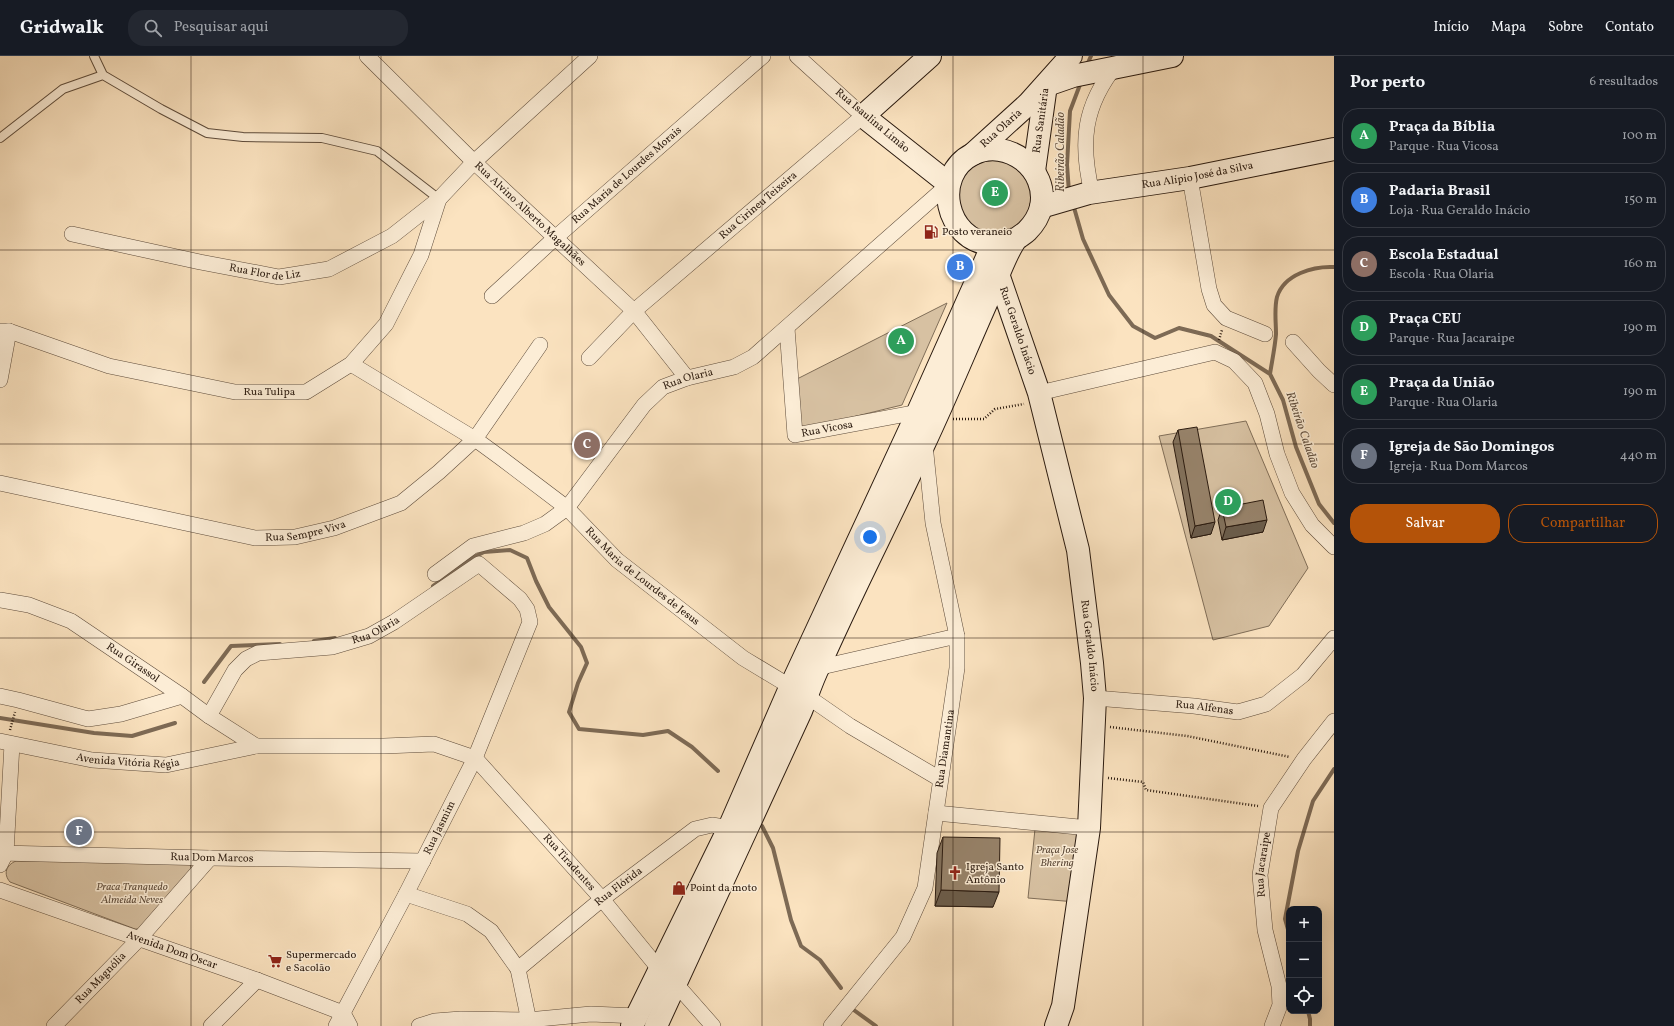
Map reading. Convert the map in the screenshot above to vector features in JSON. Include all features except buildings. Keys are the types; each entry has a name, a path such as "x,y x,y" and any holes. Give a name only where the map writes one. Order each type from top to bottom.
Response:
{"street":[{"name":"Rua Alvino Alberto Magalhães","path":"367,56 474,162 634,311 687,378"},
{"name":"Rua Flor de Liz","path":"72,234 279,278 329,270 392,236 439,199 474,162 590,56"},
{"name":"Rua Maria de Lourdes Morais","path":"492,296 763,56"},
{"name":"Rua Isaulina Limão","path":"797,56 863,116 948,184"},
{"name":"Rua Cirineu Teixeira","path":"589,358 634,311 863,116 930,56"},
{"path":"1046,85 1072,66 1116,64 1172,56"},
{"path":"1091,193 1086,169 1084,142 1089,115 1100,88 1116,64"},
{"name":"Rua Olaria","path":"973,154 1046,85"},
{"name":"Rua Sanitária","path":"1034,171 1046,85"},
{"name":"Rua Alípio José da Silva","path":"1041,207 1061,200 1091,193 1190,178 1334,149"},
{"path":"986,150 1000,150 1013,153 1025,160 1034,171 1040,182 1042,194 1041,207 1036,220 1027,231 1015,239 1002,244 993,244 984,243 970,237 958,227 951,214 947,200 948,184 954,172 962,162 973,154 986,150"},
{"path":"1190,178 1209,289 1214,305 1226,318 1266,334"},
{"name":"Rua Olaria","path":"435,574 473,546 531,530 544,524 566,508 644,405 663,387 687,378 734,367 753,357 948,184"},
{"name":"Rua Tulipa","path":"4,331 109,366 235,392 306,392 351,364 386,324 420,255 439,199"},
{"path":"419,1026 435,1022 529,1023 591,1014 642,1023 668,977 927,416 1015,239"},
{"path":"668,977 729,828 798,693 818,668 925,443 927,416 993,244"},
{"name":"Rua Geraldo Inácio","path":"998,274 1040,397 1078,550 1095,698 1090,828 1063,1006 1056,1026"},
{"name":"Rua Vicosa","path":"787,328 795,435 927,416"},
{"path":"0,380 4,331"},
{"path":"1293,342 1334,385"},
{"name":"Rua Sempre Viva","path":"0,483 255,538 295,537 334,528 401,503 439,472 475,439 540,345"},
{"path":"1040,397 1215,352 1234,361 1255,383 1267,414 1277,454 1292,493 1312,525 1334,547"},
{"name":"Rua Maria de Lourdes de Jesus","path":"351,364 475,439 566,508 617,560 743,658 940,779"},
{"name":"Rua Diamantina","path":"831,1026 903,937 925,888 957,668 957,636 933,523 925,443"},
{"name":"Rua Olaria","path":"209,716 235,670 246,659 258,654 332,647 369,636 394,622 479,564 520,599 528,609 530,622"},
{"name":"Rua Girassol","path":"0,600 29,605 71,621 209,716 256,746"},
{"name":"Rua Jasmim","path":"339,1019 424,861 475,758 530,622"},
{"path":"818,668 957,636"},
{"name":"Rua Alfenas","path":"1095,698 1194,706 1238,712 1266,704 1303,675 1334,638"},
{"path":"0,696 88,719 121,714 182,696"},
{"name":"Rua Jacaraipe","path":"1272,1026 1280,1005 1278,986 1265,930 1260,875 1270,808 1304,759 1334,721"},
{"path":"2,857 6,743"},
{"name":"Avenida Vitória Régia","path":"6,743 92,760 166,765 256,746 384,746 434,744 475,758"},
{"name":"Rua Tiradentes","path":"475,758 602,898 668,977 713,1026"},
{"path":"936,813 1090,828"},
{"name":"Rua Flórida","path":"518,969 602,898 695,829 712,826 729,828"},
{"name":"Rua Dom Marcos","path":"2,857 424,861"},
{"name":"Rua Magnólia","path":"54,1026 139,939 210,858"},
{"name":"Avenida Dom Oscar","path":"1,888 139,939 257,980 339,1019"},
{"path":"406,894 467,914 491,931 518,969 529,1023"},
{"path":"211,1026 257,980"},
{"path":"339,1019 350,1026"}],"lane":[{"path":"94,56 103,75 161,109 207,133 243,137 322,138 377,150 439,199"},
{"path":"0,138 63,89 103,75"}],"path":[{"path":"1215,352 1226,318"},
{"path":"927,416 984,419 995,409 1040,397"},
{"path":"10,728 16,709"},
{"path":"1094,725 1187,736 1304,759"},
{"path":"1092,777 1144,782 1146,790 1270,808"}],"green space":[{"path":"977,159 1017,161 1036,196 1026,222 1004,235 978,232 959,215 958,177"},
{"path":"947,303 902,405 799,430 797,379"},
{"path":"1246,421 1308,568 1269,626 1213,640 1159,436"},
{"name":"Praça Jose Bhering","path":"1035,829 1084,833 1076,902 1028,898"},
{"name":"Praca Tranquedo Almeida Neves","path":"16,861 185,861 190,864 192,871 139,929 135,929 10,882 6,873 8,867"}],"waterway":[{"name":"Ribeirão Caladão","path":"1087,65 1091,56"},
{"name":"Ribeirão Caladão","path":"1069,192 1067,165 1070,111 1081,82"},
{"name":"Ribeirão Caladão","path":"1073,204 1083,239 1109,295 1133,326 1155,338 1179,328 1211,336 1270,374 1283,400 1296,447 1319,504 1334,523"},
{"path":"1270,374 1276,334 1276,302 1281,289 1286,282 1301,273 1318,268 1334,267"},
{"path":"433,586 468,560 484,552 510,550 527,558 536,581 549,607 581,647 587,663 578,683 569,712 579,729 643,735 668,731 692,747 718,771"},
{"path":"314,641 335,638"},
{"path":"204,682 231,646 280,644"},
{"path":"0,718 94,733 132,736 175,723"},
{"name":"Ribeirão Caladão","path":"1287,906 1298,851 1313,801 1334,769"},
{"path":"762,826 773,848 791,920 801,946 820,960 841,988"},
{"name":"Ribeirão Caladão","path":"1286,914 1286,922"},
{"path":"851,1008 876,1026"},
{"name":"Ribeirão Caladão","path":"1309,1014 1310,1026"}],"place":[{"name":"Praça da União","path":"995,193"},
{"name":"Posto veraneio","path":"931,232"},
{"name":"Padaria Brasil","path":"960,267"},
{"name":"Praça da Bíblia","path":"901,341"},
{"name":"Escola Estadual","path":"587,445"},
{"name":"Praça CEU","path":"1228,502"},
{"name":"Igreja de São Domingos","path":"79,832"},
{"name":"Igreja Santo Antônio","path":"955,873"},
{"name":"Point da moto","path":"679,888"},
{"name":"Supermercado e Sacolão","path":"275,961"}]}
